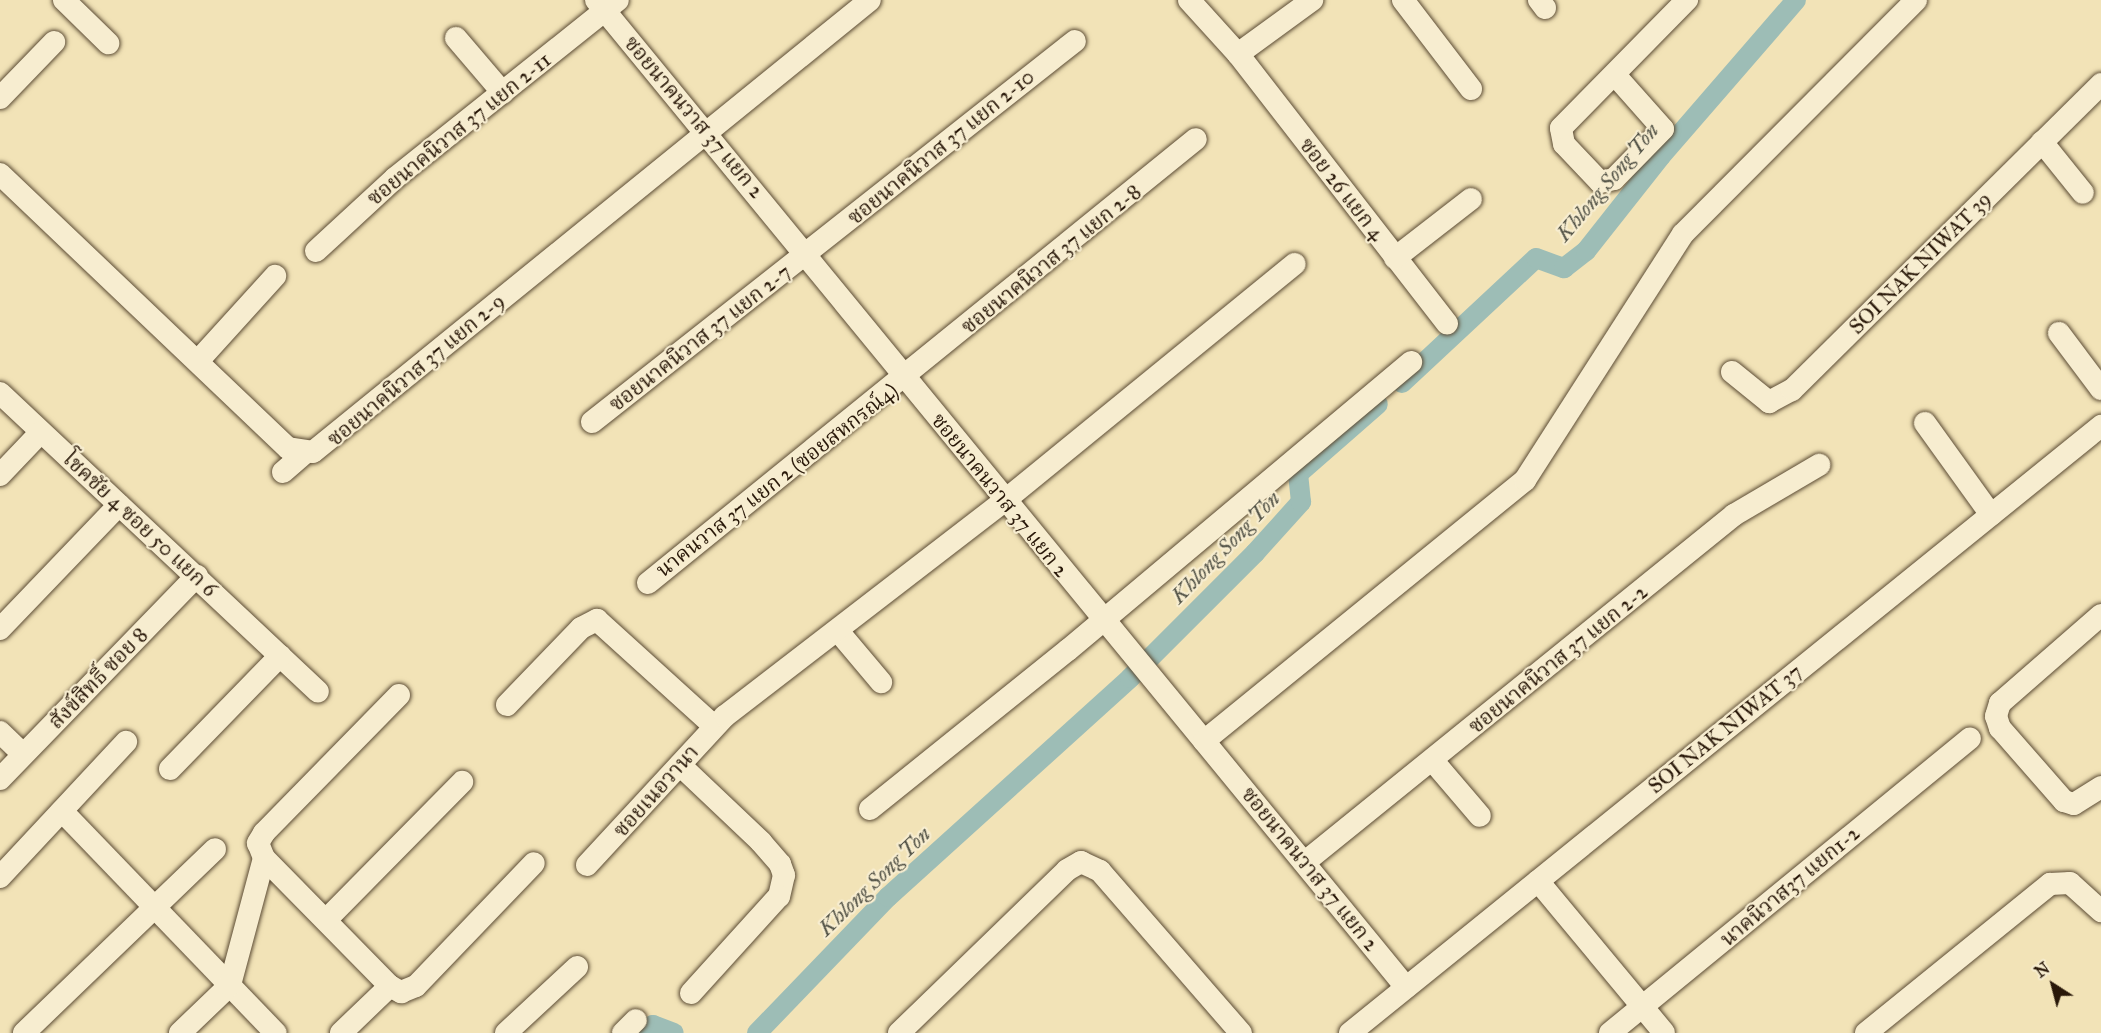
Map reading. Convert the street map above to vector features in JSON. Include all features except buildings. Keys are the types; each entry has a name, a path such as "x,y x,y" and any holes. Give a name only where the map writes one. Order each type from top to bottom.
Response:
{"street":[{"path":"64,0 108,43"},
{"name":"ซอยนาคนิวาส 37 แยก 2-9","path":"0,174 288,448 305,453 322,448 870,0"},
{"name":"ซอย 26 แยก 4","path":"1189,0 1238,54 1447,322"},
{"path":"1238,54 1312,0"},
{"path":"1403,0 1471,89"},
{"path":"1621,70 1663,129 1614,179 1600,182 1564,144 1561,128 1621,70 1687,0"},
{"path":"1204,741 1525,480 1683,234 1916,0"},
{"name":"ซอยนาคนวาส 37 แยก 2","path":"607,4 706,132 807,254 1004,501 1305,862 1406,987"},
{"name":"ซอยนาคนิวาส 37 แยก 2-11","path":"316,251 395,178 503,93 607,4"},
{"path":"456,38 503,93"},
{"name":"ซอยนาคนิวาส 37 แยก 2-10","path":"807,254 1075,40"},
{"path":"0,98 54,42"},
{"name":"SOI NAK NIWAT 39","path":"1732,372 1763,399 1777,401 2101,84"},
{"name":"ซอยนาคนิวาส 37 แยก 2-8","path":"905,378 1196,139"},
{"path":"2042,142 2083,193"},
{"path":"1395,258 1471,199"},
{"name":"ซอยนาคนิวาส 37 แยก 2-7","path":"592,422 807,254"},
{"name":"ซอยเนอวานา","path":"587,865 719,721 1004,501 1295,264"},
{"path":"198,361 275,276"},
{"path":"2059,333 2101,389"},
{"path":"870,809 1411,363"},
{"name":"นาคนวาส 37 แยก 2 (ซอยสหกรณ์4)","path":"648,583 905,378"},
{"name":"โชคชัย 4 ซอย 50 แยก 6","path":"0,393 318,692"},
{"path":"1925,423 1991,515"},
{"name":"SOI NAK NIWAT 37","path":"1350,1033 2101,426"},
{"path":"0,474 41,432"},
{"path":"283,472 305,453"},
{"name":"ซอยนาคนิวาส 37 แยก 2-2","path":"1305,862 1434,761 1734,515 1819,465"},
{"path":"0,629 119,505"},
{"name":"สังข์สิทธิ์ ซอย 8","path":"0,779 197,576"},
{"path":"2101,615 2000,703 1996,716 2000,728 2064,801 2074,804 2101,787"},
{"path":"507,705 581,628 597,620 719,721"},
{"path":"838,631 880,682"},
{"path":"171,769 280,656"},
{"path":"399,695 264,833 258,843 264,858 390,986 400,992 416,986 534,863"},
{"path":"0,732 23,754"},
{"name":"นาคนิวาส37 แยก1-2","path":"1610,1033 1970,738"},
{"path":"0,877 126,742"},
{"path":"1434,761 1480,816"},
{"path":"680,765 761,842 780,864 784,875 779,896 691,993"},
{"path":"326,920 462,782"},
{"path":"62,810 276,1033"},
{"path":"24,1033 215,849"},
{"path":"180,1033 230,985 264,858"},
{"path":"899,1033 1066,870 1081,862 1100,871 1241,1033"},
{"path":"1538,881 1664,1033"},
{"path":"1866,1033 2050,884 2070,883 2101,911"},
{"path":"506,1033 577,967"},
{"path":"341,1033 390,986"}],"waterway":[{"name":"Khlong Song Ton","path":"1402,383 1536,258 1564,268 1586,251 1661,156 1796,0"},
{"name":"Khlong Song Ton","path":"757,1033 888,897 1130,678 1255,553 1301,502 1298,474 1378,404"},
{"name":"Khlong Song Ton","path":"644,1033 653,1025 674,1033"}]}
